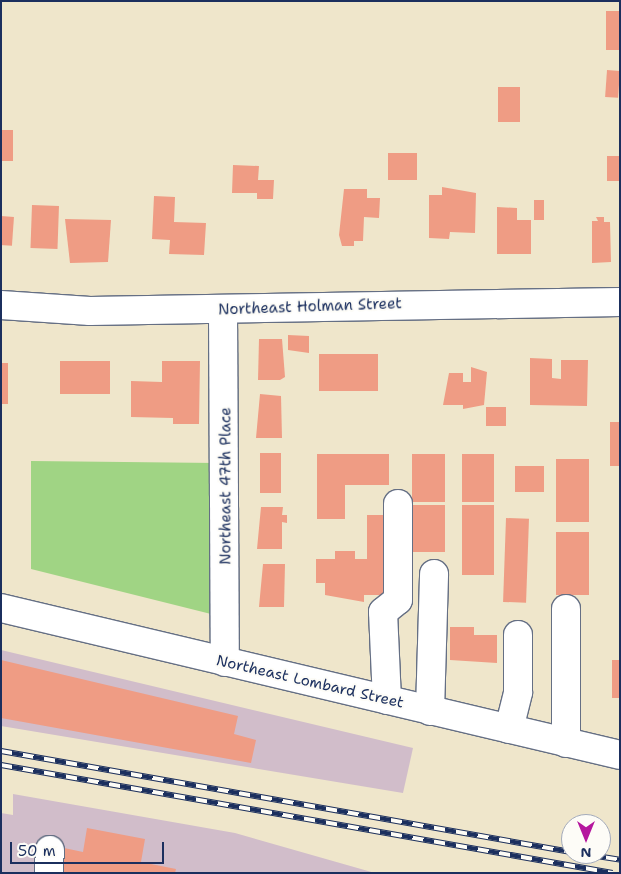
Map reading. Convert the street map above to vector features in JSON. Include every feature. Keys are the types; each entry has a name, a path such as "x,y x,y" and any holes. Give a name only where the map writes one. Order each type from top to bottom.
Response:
{"street":[{"name":"Northeast Holman Street","path":"1,305 90,311 620,302"},
{"name":"Northeast 47th Place","path":"223,310 225,662"},
{"path":"387,700 384,612 398,600 398,504"},
{"path":"430,710 434,574"},
{"name":"Northeast Lombard Street","path":"1,608 620,755"},
{"path":"566,609 566,743"},
{"path":"509,729 518,692 518,635"}],"shaded area":[{"path":"1,650 413,748 403,793 1,726"},
{"path":"13,794 235,833 375,873 1,873 1,813 13,815"}],"green space":[{"path":"31,461 217,463 219,616 31,569"}],"building":[{"path":"606,11 620,11 620,50 606,50"},
{"path":"607,70 620,71 618,98 605,97"},
{"path":"498,87 520,87 520,122 498,122"},
{"path":"1,130 13,130 13,161 1,161"},
{"path":"388,153 417,153 417,180 388,180"},
{"path":"607,156 620,156 620,181 607,181"},
{"path":"233,165 259,166 258,180 274,180 273,199 257,199 257,193 232,193"},
{"path":"442,187 476,193 475,233 450,232 449,239 429,238 429,195 442,195"},
{"path":"344,189 367,189 367,198 380,198 379,218 364,217 363,241 354,241 354,246 342,246 339,235"},
{"path":"154,196 175,197 174,222 206,223 204,255 169,254 170,240 152,239"},
{"path":"534,200 544,200 544,220 534,220"},
{"path":"32,205 59,206 57,249 30,248"},
{"path":"497,207 517,208 517,220 531,220 531,254 497,254"},
{"path":"1,216 14,217 12,246 1,245"},
{"path":"596,217 604,217 604,222 610,222 611,262 592,263 592,221 598,221"},
{"path":"65,219 111,220 108,262 70,263"},
{"path":"288,335 309,336 309,353 288,350"},
{"path":"259,339 282,339 285,377 280,380 258,380"},
{"path":"319,354 378,354 378,391 319,391"},
{"path":"530,358 552,359 552,378 561,379 561,360 588,360 587,406 530,405"},
{"path":"60,361 110,361 110,394 60,394"},
{"path":"162,361 200,361 199,424 173,424 173,418 131,417 131,381 162,382"},
{"path":"1,363 8,363 8,404 1,404"},
{"path":"471,367 487,372 484,405 463,409 463,405 443,405 449,373 463,373 463,382 471,382"},
{"path":"260,394 281,396 282,438 256,438"},
{"path":"486,407 506,407 506,426 486,426"},
{"path":"610,422 620,422 620,466 610,466"},
{"path":"260,453 281,453 281,493 260,493"},
{"path":"317,454 389,454 389,485 345,485 345,519 317,519"},
{"path":"412,454 445,454 445,502 412,502"},
{"path":"462,454 494,454 494,502 462,502"},
{"path":"556,459 589,459 589,522 556,522"},
{"path":"515,466 544,466 544,492 515,492"},
{"path":"413,505 445,505 445,552 413,552"},
{"path":"462,505 494,505 494,575 462,575"},
{"path":"261,507 283,507 282,515 287,515 287,523 282,522 282,549 257,549"},
{"path":"367,515 390,515 391,595 364,595 364,602 325,595 325,583 316,583 316,559 335,559 335,551 355,551 355,559 367,559"},
{"path":"506,518 529,519 526,603 503,602"},
{"path":"556,532 589,532 589,595 556,595"},
{"path":"263,564 285,564 284,607 259,607"},
{"path":"450,627 474,627 474,635 497,635 497,663 450,660"},
{"path":"1,660 238,716 234,734 256,740 251,763 1,718"},
{"path":"612,660 620,660 620,698 612,698"},
{"path":"87,828 145,839 141,862 176,869 175,873 59,873 64,848 83,852"}],"railway":[{"path":"1,751 561,850"},
{"path":"1,765 613,873"},
{"path":"611,858 620,860"}]}
